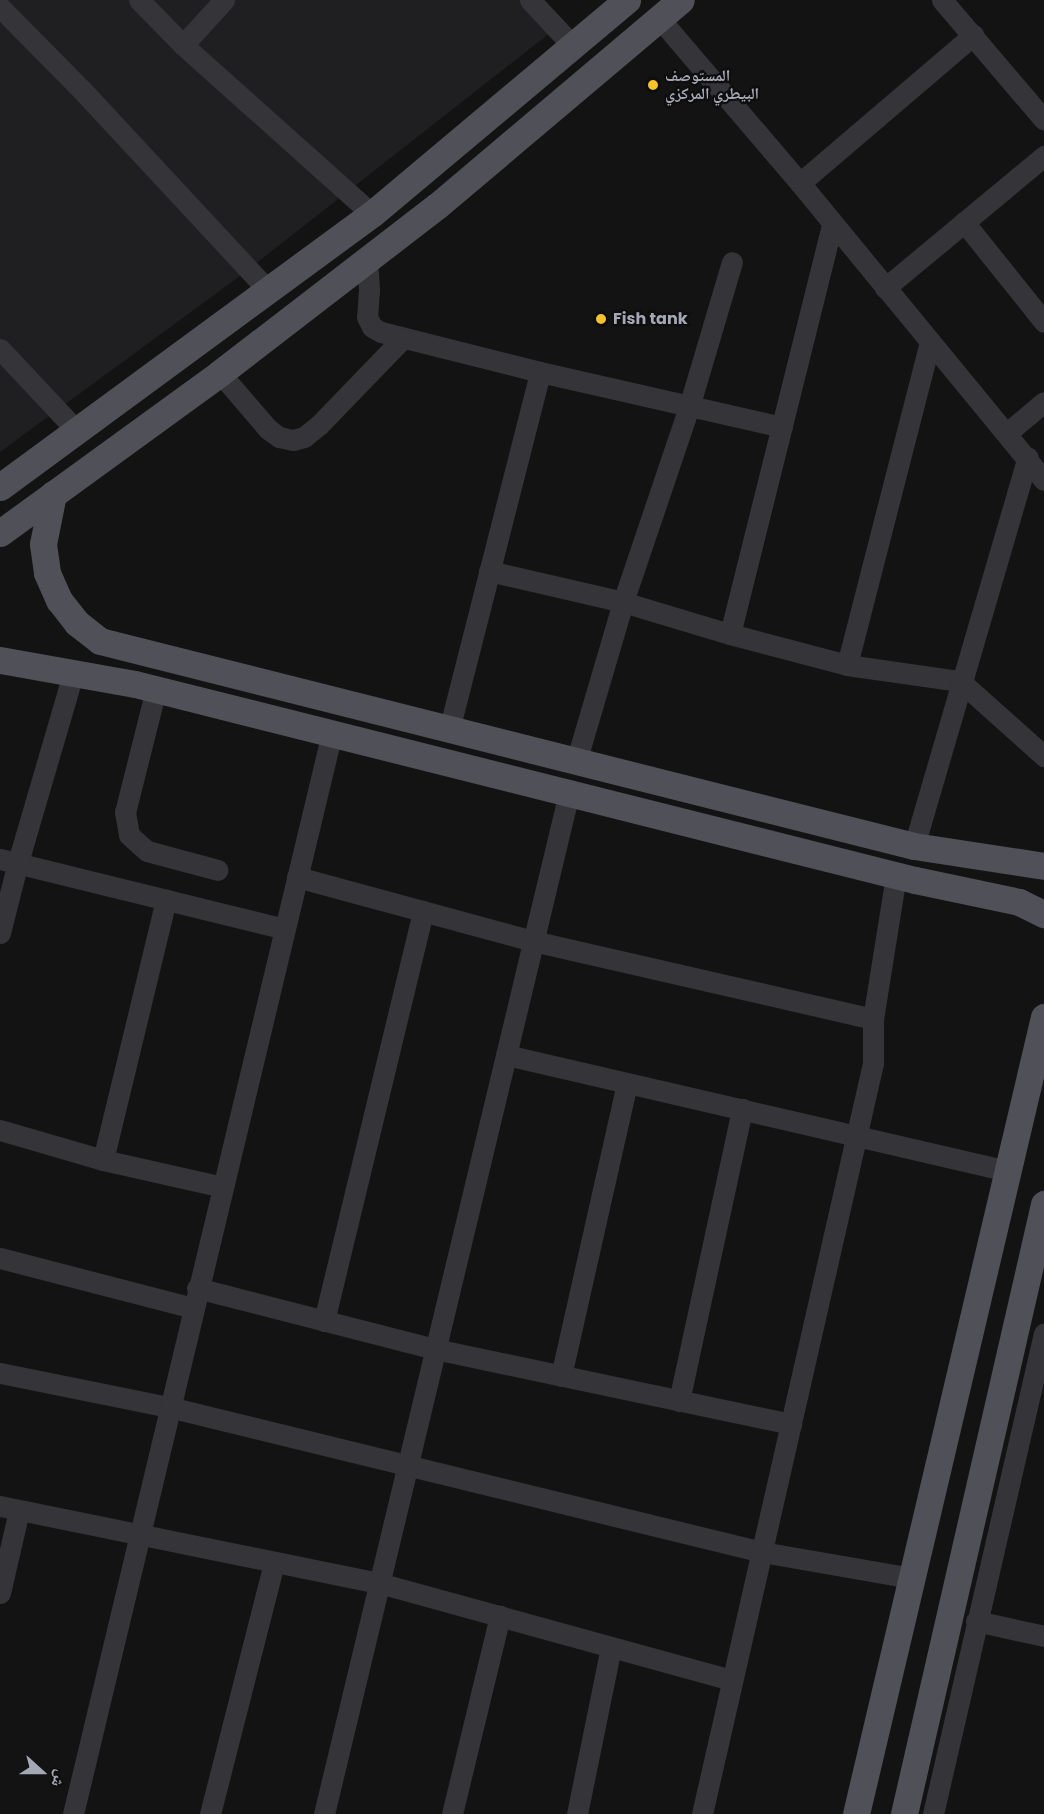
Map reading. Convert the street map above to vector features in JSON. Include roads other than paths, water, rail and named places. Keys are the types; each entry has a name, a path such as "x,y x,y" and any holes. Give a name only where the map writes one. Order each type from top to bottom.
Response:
{"main road":[{"path":"0,488 372,214 627,0"},
{"path":"0,533 220,373 438,206 681,0"},
{"path":"227,322 249,350"},
{"path":"53,494 43,544 47,573 59,600 77,623 100,641 914,846 1044,866"},
{"path":"144,653 146,686"},
{"path":"0,660 74,671 146,686 896,876 1019,902 1044,914"},
{"path":"496,775 505,744"},
{"path":"856,1814 1044,1017"},
{"path":"904,1814 1044,1204"}],"street":[{"path":"139,0 183,45 372,214"},
{"path":"183,45 224,0"},
{"path":"530,0 573,46"},
{"path":"942,0 1044,120"},
{"path":"0,7 81,89 269,291"},
{"path":"659,18 800,183 832,225 1028,457 1044,480"},
{"path":"800,183 973,35"},
{"path":"885,288 1044,156"},
{"path":"964,222 1044,322"},
{"path":"730,634 832,225"},
{"path":"367,260 369,290 367,312 369,322 376,330 402,339 540,372 782,427"},
{"path":"576,762 623,602 689,407 732,262"},
{"path":"220,373 268,429 279,437 293,440 304,437 318,425 402,339"},
{"path":"847,664 930,341"},
{"path":"0,349 78,431"},
{"path":"449,730 540,372"},
{"path":"1007,433 1044,402"},
{"path":"914,846 960,681 1028,457"},
{"path":"489,571 623,602 730,634 847,664 960,681 1044,756"},
{"path":"0,933 9,861 74,671"},
{"path":"146,686 125,812 129,835 147,851 218,870"},
{"path":"73,1814 138,1534 332,733"},
{"path":"324,1814 569,793"},
{"path":"9,861 285,929"},
{"path":"702,1814 873,1063 873,1019 896,876"},
{"path":"297,877 533,941 873,1019"},
{"path":"104,1160 166,900"},
{"path":"324,1321 423,911"},
{"path":"506,1055 1008,1171"},
{"path":"561,1376 627,1083"},
{"path":"679,1401 742,1109"},
{"path":"0,1130 104,1160 223,1187"},
{"path":"0,1258 195,1298 324,1321 435,1349 791,1424"},
{"path":"933,1814 976,1621 1043,1343"},
{"path":"0,1373 169,1407 762,1552 911,1578"},
{"path":"0,1593 9,1509 380,1583 732,1680"},
{"path":"210,1814 274,1562"},
{"path":"452,1814 500,1616"},
{"path":"976,1621 1044,1636"},
{"path":"577,1814 611,1647"}],"place":[{"name":"المستوصف البيطري المركزي","path":"653,85"},
{"name":"Fish tank","path":"601,319"}]}
